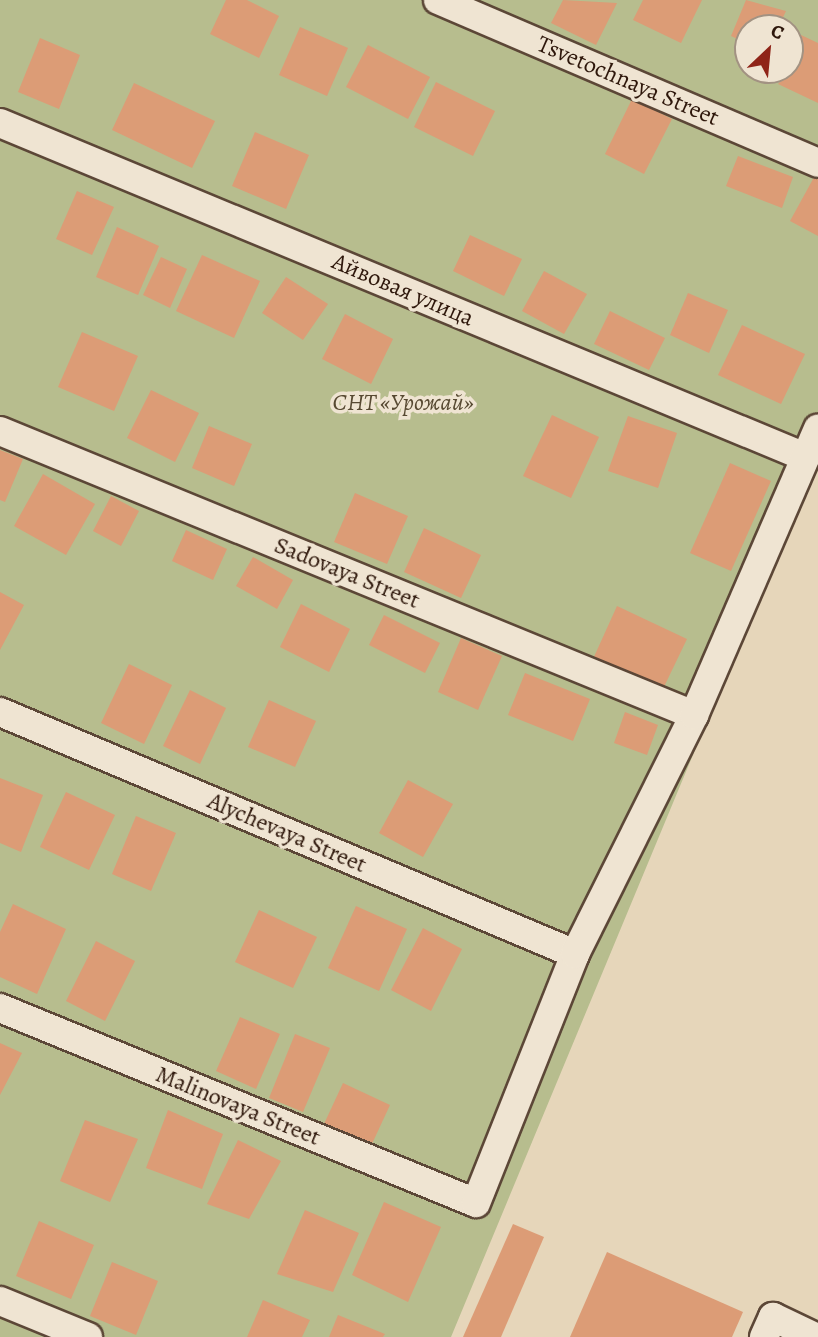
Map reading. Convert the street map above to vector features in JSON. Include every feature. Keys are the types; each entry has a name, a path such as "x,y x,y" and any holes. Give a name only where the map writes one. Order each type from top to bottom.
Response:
{"street":[{"name":"Tsvetochnaya Street","path":"438,0 818,163"},
{"name":"Айвовая улица","path":"0,123 806,457"},
{"path":"575,954 694,715 818,429"},
{"name":"Sadovaya Street","path":"0,431 694,715"},
{"name":"Alychevaya Street","path":"0,712 575,954"},
{"name":"Malinovaya Street","path":"0,1009 476,1203 575,954"},
{"path":"0,1301 88,1337"},
{"path":"769,1327 816,1337"}],"green space":[{"name":"СНТ «Урожай»","path":"0,0 818,0 818,454 451,1337 0,1337"}],"building":[{"path":"226,0 247,0 279,16 259,58 210,34"},
{"path":"563,0 617,3 596,45 551,23"},
{"path":"643,0 702,0 681,43 633,20"},
{"path":"746,0 786,11 785,14 740,14"},
{"path":"300,27 348,48 327,96 279,75"},
{"path":"804,36 818,43 818,103 778,84 804,84"},
{"path":"40,38 80,55 59,109 18,92"},
{"path":"368,45 430,77 408,119 346,87"},
{"path":"436,82 495,111 473,156 414,127"},
{"path":"134,83 215,121 192,168 112,130"},
{"path":"632,99 672,119 644,174 605,154"},
{"path":"255,132 309,155 286,209 232,186"},
{"path":"738,156 793,177 782,208 726,186"},
{"path":"818,170 818,236 790,221"},
{"path":"77,191 114,207 92,255 56,239"},
{"path":"117,227 159,246 138,295 96,277"},
{"path":"470,235 522,259 504,296 453,271"},
{"path":"202,255 260,281 234,338 176,311"},
{"path":"161,257 187,269 170,308 143,295"},
{"path":"544,271 587,294 564,334 522,311"},
{"path":"286,277 328,304 303,340 262,313"},
{"path":"688,293 728,310 709,353 670,335"},
{"path":"610,311 665,338 649,370 594,344"},
{"path":"345,314 393,339 371,384 322,359"},
{"path":"742,325 805,354 781,404 718,375"},
{"path":"82,332 138,356 114,411 58,387"},
{"path":"151,390 199,413 175,462 127,438"},
{"path":"552,415 599,437 571,498 523,476"},
{"path":"628,416 677,433 658,488 608,471"},
{"path":"209,426 252,444 234,486 192,468"},
{"path":"0,450 23,459 5,502 0,500"},
{"path":"730,463 771,481 731,571 690,553"},
{"path":"43,474 95,504 66,555 14,526"},
{"path":"355,493 408,516 387,564 334,542"},
{"path":"111,496 139,511 121,546 93,531"},
{"path":"424,528 481,555 461,598 404,572"},
{"path":"186,530 227,549 213,580 172,561"},
{"path":"253,557 293,580 277,609 236,586"},
{"path":"0,592 24,605 0,650"},
{"path":"301,604 350,629 329,672 280,647"},
{"path":"617,606 687,639 662,691 593,659"},
{"path":"384,615 440,643 425,673 369,645"},
{"path":"461,638 502,656 478,710 438,692"},
{"path":"129,664 172,685 144,744 101,723"},
{"path":"525,673 590,699 573,741 508,715"},
{"path":"190,690 226,708 200,764 163,746"},
{"path":"269,700 316,721 295,767 248,747"},
{"path":"625,712 658,725 647,755 614,743"},
{"path":"0,778 43,795 21,852 0,843"},
{"path":"408,780 453,804 423,857 379,833"},
{"path":"66,792 115,815 89,870 40,847"},
{"path":"136,816 176,833 151,891 112,874"},
{"path":"13,904 66,929 37,994 0,977 0,932"},
{"path":"356,906 407,929 379,991 328,968"},
{"path":"259,910 317,937 293,988 235,962"},
{"path":"423,928 462,949 431,1011 391,990"},
{"path":"96,941 135,961 105,1021 66,1001"},
{"path":"240,1017 280,1034 256,1089 216,1071"},
{"path":"295,1034 330,1048 303,1112 269,1098"},
{"path":"0,1043 22,1053 0,1095"},
{"path":"343,1083 390,1105 371,1146 324,1124"},
{"path":"168,1110 223,1134 202,1189 146,1168"},
{"path":"85,1120 138,1139 110,1202 60,1181"},
{"path":"238,1140 281,1161 249,1219 207,1204"},
{"path":"384,1202 441,1227 408,1302 352,1275"},
{"path":"305,1210 359,1233 333,1292 277,1274"},
{"path":"39,1221 94,1245 71,1299 16,1276"},
{"path":"513,1224 544,1237 501,1337 463,1337"},
{"path":"607,1252 743,1312 732,1337 570,1337"},
{"path":"112,1262 158,1281 136,1335 90,1316"},
{"path":"263,1300 310,1320 302,1337 247,1337"},
{"path":"338,1315 385,1334 383,1337 329,1337"}]}
